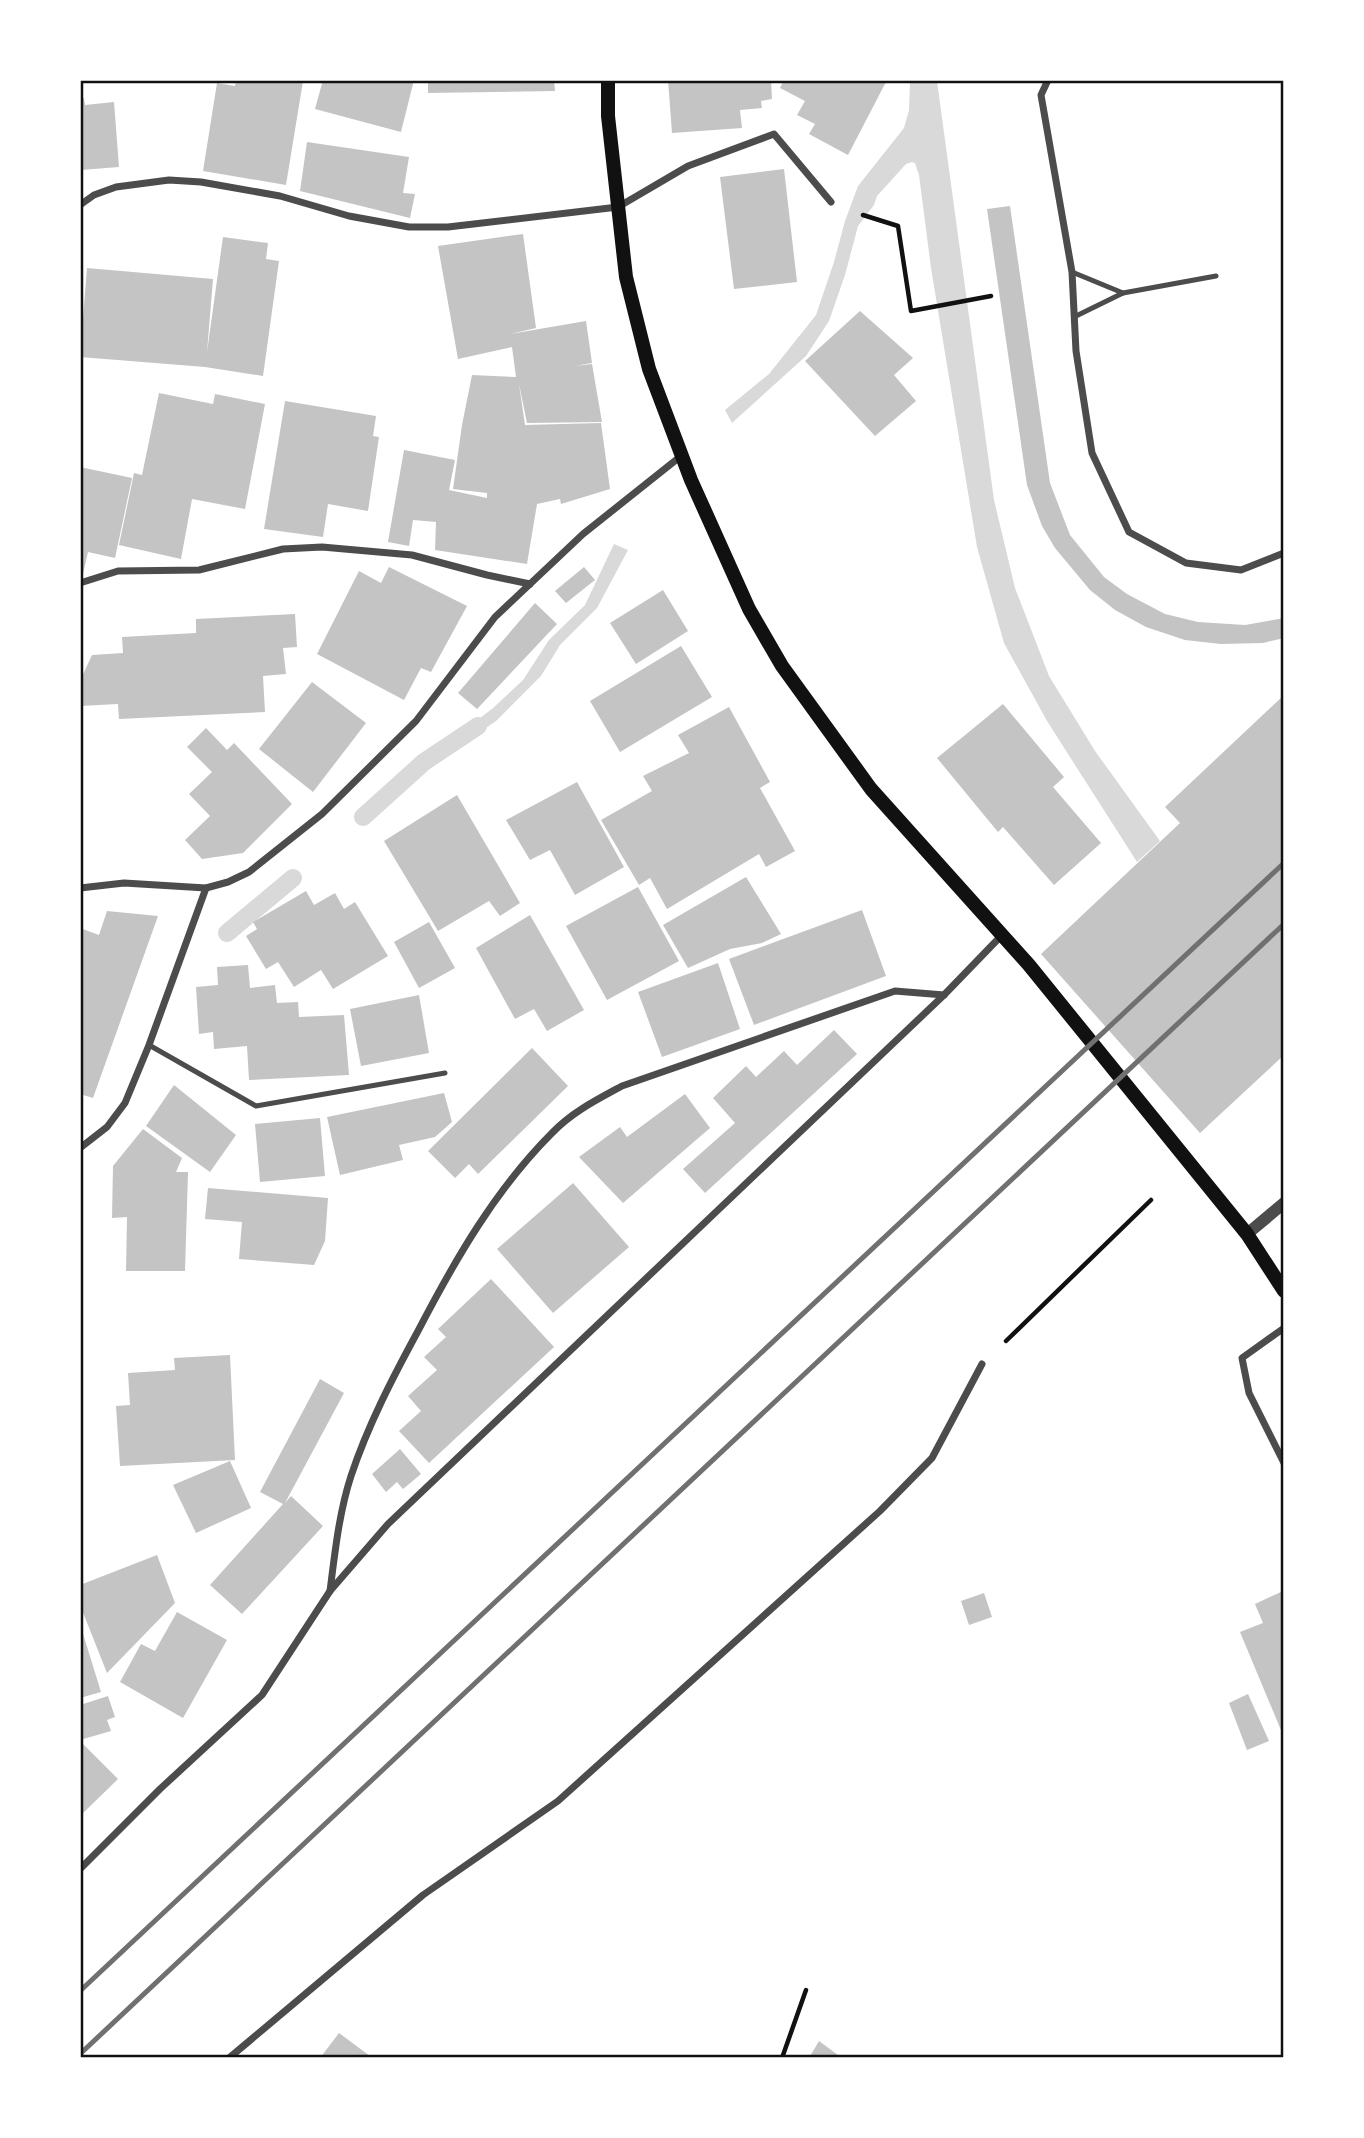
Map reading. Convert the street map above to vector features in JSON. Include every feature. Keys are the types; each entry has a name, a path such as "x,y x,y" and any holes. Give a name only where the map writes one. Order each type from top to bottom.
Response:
{"main road":[{"path":"608,80 608,116 626,276 646,356 681,456 749,609 782,666 871,789 1029,965 1247,1234 1283,1292"}],"street":[{"path":"1048,80 1041,95 1072,272 1076,351 1092,453 1129,533 1186,563 1241,570 1283,553"},
{"path":"80,205 93,195 116,187 169,180 201,182 280,196 349,216 409,227 448,227 618,208 688,166 774,134 831,202"},
{"path":"80,888 124,884 206,888 228,883 248,872 322,814 416,721 495,617 583,534 681,456"},
{"path":"80,583 118,571 199,570 283,549 322,547 412,555 530,584"},
{"path":"80,1147 107,1127 125,1103 206,888"},
{"path":"80,1869 160,1789 262,1695 330,1591 388,1524 944,995 1001,936"},
{"path":"330,1591 337,1533 351,1476 387,1388 446,1277 505,1186 553,1131 586,1105 622,1086 895,991 944,995"},
{"path":"1247,1234 1283,1203"},
{"path":"1283,1328 1242,1358 1250,1393 1283,1463"},
{"path":"229,2057 423,1895 558,1801 880,1511 932,1458 982,1364"}],"lane":[{"path":"1072,272 1123,293"},
{"path":"1074,317 1123,293 1216,276"},
{"path":"149,1045 256,1105 445,1073"}],"path":[{"path":"873,217 898,226 911,312 991,296"},
{"path":"982,1364 1151,1200"},
{"path":"782,2057 806,1990"}],"shaded area":[{"path":"910,81 937,81 994,500 1015,588 1049,676 1095,751 1160,841 1137,862 1047,721 1004,643 977,547 915,163 906,164 877,196 874,205 858,226 829,321 806,356 732,423 725,410 769,374 816,315 858,186 904,128 909,110"},
{"path":"614,544 628,550 597,608 560,645 541,676 496,721 462,744 457,735 492,709 523,680 549,640 585,605"}],"building":[{"path":"236,80 303,81 286,185 203,171 217,83 235,86"},
{"path":"323,80 414,80 401,132 315,109"},
{"path":"428,80 554,80 555,91 428,93"},
{"path":"668,80 771,80 772,99 761,101 762,108 740,110 742,128 672,133"},
{"path":"784,80 887,80 848,155 809,134 815,124 797,115 805,101 780,88"},
{"path":"84,98 85,105 114,102 119,167 81,170 80,99"},
{"path":"307,142 409,157 403,193 415,194 410,218 300,191"},
{"path":"784,169 797,282 734,289 720,177"},
{"path":"1010,206 1050,483 1070,535 1104,577 1127,594 1165,614 1198,622 1245,625 1284,618 1284,638 1263,643 1221,644 1185,640 1146,627 1115,610 1090,590 1055,548 1042,526 1027,485 987,209"},
{"path":"523,234 536,328 510,334 586,321 592,363 574,366 592,364 602,422 527,423 519,384 525,425 601,423 610,489 561,504 560,499 537,504 527,564 435,550 436,522 413,520 409,546 388,542 404,450 455,460 449,490 487,498 487,493 453,489 472,375 516,377 512,347 458,359 438,246"},
{"path":"223,237 268,243 266,259 279,261 263,376 205,367 80,357 87,268 213,279 207,352"},
{"path":"860,311 913,358 894,375 916,401 875,436 805,361"},
{"path":"159,393 213,404 215,394 265,404 245,509 192,499 181,559 119,545 134,473 142,475"},
{"path":"285,401 376,416 373,436 379,437 368,511 328,504 323,537 264,529"},
{"path":"80,467 132,478 115,558 88,552 83,574 80,575"},
{"path":"389,567 467,606 431,672 421,668 404,700 317,654 359,571 381,583"},
{"path":"584,567 595,580 566,603 555,591"},
{"path":"663,590 688,631 636,664 610,623"},
{"path":"535,603 557,624 477,709 458,693"},
{"path":"295,614 297,647 283,648 286,674 263,676 265,712 119,719 118,704 80,706 80,681 92,655 123,653 122,637 196,633 196,619"},
{"path":"681,646 712,697 620,752 590,701"},
{"path":"312,682 366,723 313,792 259,749"},
{"path":"1284,695 1284,1055 1200,1133 1041,954 1180,823 1165,807"},
{"path":"1003,704 1064,777 1053,787 1101,843 1054,885 1003,827 998,832 937,758"},
{"path":"729,707 770,782 760,788 795,851 766,867 759,854 667,909 650,878 639,885 601,820 652,791 643,776 689,753 678,735"},
{"path":"206,728 227,750 234,743 292,804 243,853 202,859 185,840 210,816 189,794 212,772 187,747"},
{"path":"577,782 624,867 575,895 550,850 530,860 506,820"},
{"path":"457,795 520,903 500,916 489,901 438,931 384,841"},
{"path":"746,877 781,934 762,943 730,949 688,968 663,925"},
{"path":"638,887 679,961 607,1000 566,926"},
{"path":"306,891 314,905 335,893 344,909 355,902 388,956 333,989 321,970 294,987 278,962 266,969 246,936 257,929 253,922"},
{"path":"862,910 886,976 754,1025 729,959"},
{"path":"107,911 158,916 93,1098 80,1094 80,928 99,935"},
{"path":"530,915 584,1010 547,1031 534,1009 515,1019 476,948"},
{"path":"429,922 455,968 419,988 394,942"},
{"path":"718,963 740,1029 662,1057 638,992"},
{"path":"248,965 250,988 275,985 277,1003 298,1002 299,1017 344,1015 349,1075 249,1080 247,1046 214,1049 213,1032 199,1034 196,987 218,985 217,967"},
{"path":"419,995 429,1053 361,1066 350,1009"},
{"path":"834,1030 857,1054 705,1193 683,1169 735,1123 713,1098 746,1066 756,1077 784,1051 797,1065"},
{"path":"532,1048 568,1086 478,1174 469,1164 455,1178 428,1151"},
{"path":"174,1085 236,1135 210,1172 146,1126"},
{"path":"444,1093 452,1122 435,1137 399,1145 403,1160 340,1175 327,1117"},
{"path":"685,1094 710,1128 623,1203 579,1157 620,1127 627,1137"},
{"path":"320,1118 325,1176 260,1182 255,1124"},
{"path":"143,1129 182,1158 176,1172 188,1172 185,1271 126,1271 127,1217 112,1218 113,1166"},
{"path":"573,1183 629,1247 553,1313 497,1249"},
{"path":"208,1188 328,1198 325,1241 314,1265 239,1259 242,1222 205,1219"},
{"path":"491,1279 554,1347 429,1463 399,1431 421,1411 408,1396 437,1370 424,1357 446,1337 438,1329"},
{"path":"230,1355 235,1460 120,1466 116,1406 130,1405 128,1373 175,1370 174,1358"},
{"path":"320,1379 344,1393 285,1503 291,1496 323,1526 242,1614 210,1585 283,1504 260,1492"},
{"path":"400,1449 421,1474 403,1489 397,1482 386,1492 372,1474"},
{"path":"230,1461 251,1508 196,1533 173,1485"},
{"path":"157,1555 175,1603 107,1673 80,1605 80,1585"},
{"path":"1283,1591 1283,1735 1240,1632 1263,1623 1255,1604"},
{"path":"984,1593 992,1617 969,1625 961,1601"},
{"path":"177,1612 227,1640 183,1718 120,1682 141,1644 155,1651"},
{"path":"80,1624 101,1692 80,1698"},
{"path":"1248,1694 1269,1741 1247,1750 1229,1703"},
{"path":"108,1696 115,1717 107,1720 111,1731 80,1740 80,1705"},
{"path":"80,1741 118,1779 80,1816"},
{"path":"339,2033 370,2056 369,2058 320,2058"},
{"path":"819,2041 842,2058 809,2058"}],"waterway":[{"path":"363,817 424,762 478,726"},
{"path":"227,933 293,878"}],"railway":[{"path":"80,1991 1284,863"},
{"path":"80,2054 1284,924"}]}
